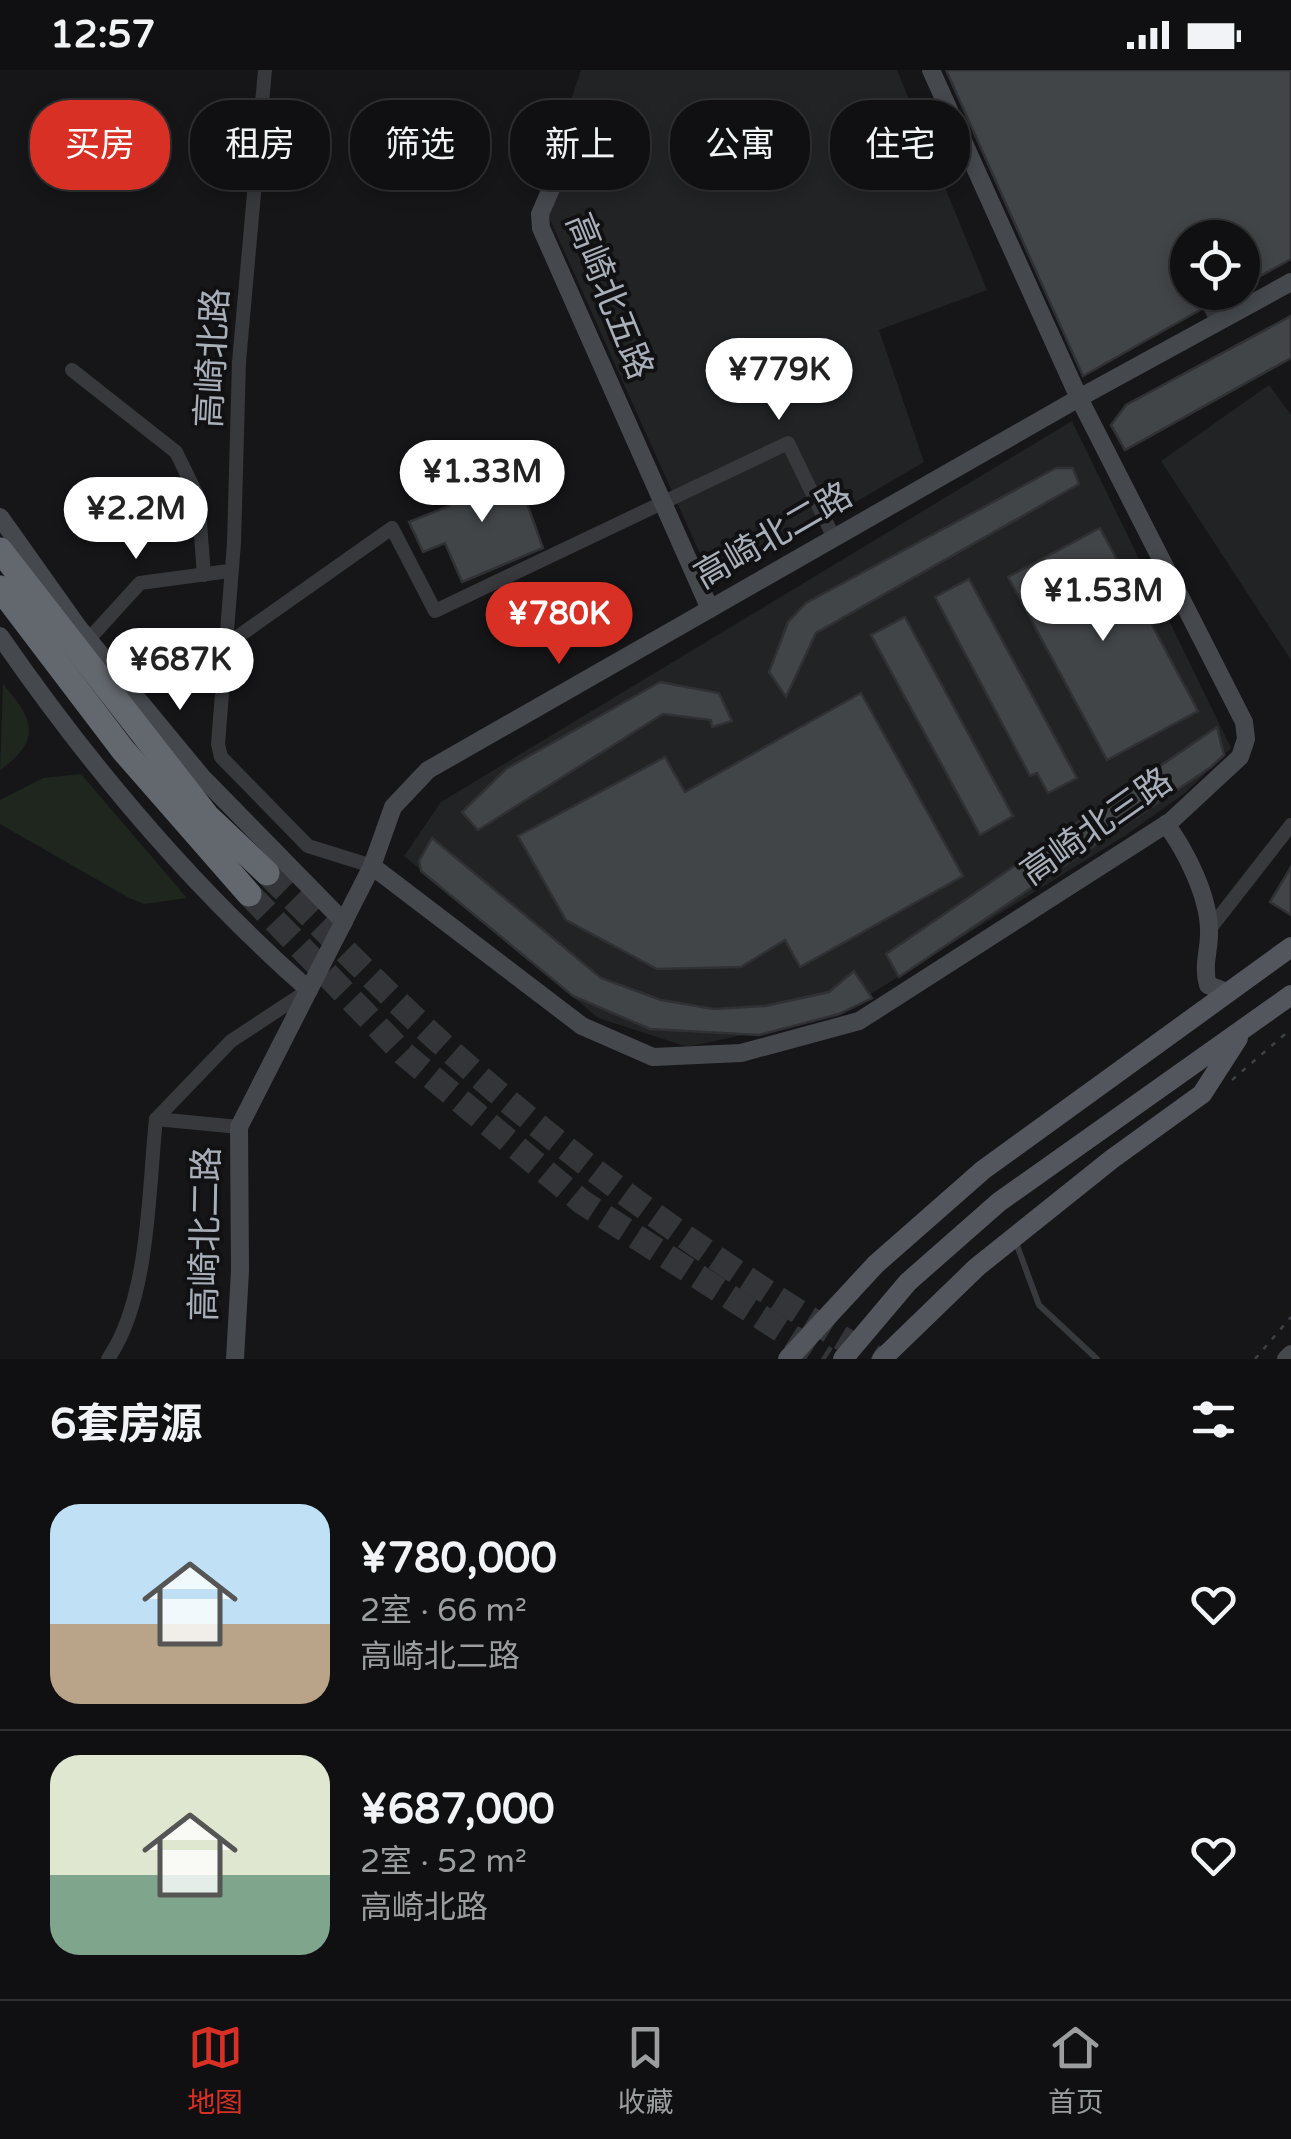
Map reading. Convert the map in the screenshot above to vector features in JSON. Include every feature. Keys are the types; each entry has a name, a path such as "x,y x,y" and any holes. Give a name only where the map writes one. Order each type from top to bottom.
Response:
{"highway":[{"path":"0,550 208,816 267,873"},
{"path":"0,588 124,750 249,894"}],"main road":[{"path":"788,1359 876,1264 983,1170 1291,947"},
{"path":"843,1359 908,1282 998,1202 1291,995"},
{"path":"882,1359 1014,1237 1202,1094 1244,1028"}],"street":[{"name":"高崎北路","path":"265,70 239,362 226,645 218,730 221,757 308,846 372,866"},
{"name":"高崎北三路","path":"372,866 582,1026 653,1057 741,1053 859,1022 1166,824 1240,757 1244,722 1079,398 932,70"},
{"name":"高崎北五路","path":"551,190 540,214 541,228 710,608"},
{"name":"高崎北二路","path":"234,1359 240,1271 239,1127 372,866 394,807 428,770 1079,398 1214,314 1291,282"},
{"path":"72,370 176,452 198,496 204,575"},
{"path":"226,645 392,528 435,611 788,443 834,538"},
{"path":"0,517 88,640 202,777 344,922"},
{"path":"88,640 140,584 229,571"},
{"path":"0,636 104,778 242,931 309,990 231,1041 156,1119 136,1290 118,1344 108,1359"},
{"path":"1166,824 1187,861 1208,913 1203,968 1208,985 1227,992"},
{"path":"1209,930 1291,826"},
{"path":"156,1119 239,1127"}],"lane":[{"path":"1014,1237 1040,1305 1097,1359"}],"path":[{"path":"1254,1359 1291,1317"}],"shaded area":[{"path":"581,70 897,70 909,100 830,100 830,190 946,190 987,290 879,330 924,462 714,585 539,195 541,190 650,190 650,100 571,100"},
{"path":"1269,385 1291,415 1291,660 1161,461"},
{"path":"1072,421 1231,748 1185,793 1126,835 861,1000 779,1027 688,1047 598,1018 404,856 441,802"},
{"path":"3,684 27,718 29,729 23,748 0,770"},
{"path":"81,774 187,898 144,904 0,824 0,800 43,778"}],"building":[{"path":"946,70 1291,70 1291,259 1260,276 1260,220 1170,220 1170,310 1200,310 1083,376 970,124 970,100 959,100"},
{"path":"1291,316 1291,358 1125,450 1111,425 1126,405"},
{"path":"514,467 543,548 462,582 445,543 423,552 409,522 449,506 442,495"},
{"path":"1056,468 1073,468 1079,484 816,633 786,697 769,672 788,622 806,603"},
{"path":"1100,528 1198,711 1107,760 1008,577"},
{"path":"969,579 1077,778 1048,793 1037,773 1030,776 935,597"},
{"path":"905,617 1013,816 980,835 871,635"},
{"path":"660,682 719,693 732,721 712,727 711,720 663,714 478,830 462,812 506,769"},
{"path":"861,693 963,876 800,967 785,940 741,967 657,969 566,920 518,836 665,757 685,792"},
{"path":"1217,727 1224,755 1211,767 899,977 886,954"},
{"path":"432,838 601,978 661,1000 714,1009 765,1006 829,992 854,971 872,998 839,1014 759,1035 650,1029 573,996 421,871 419,861"},
{"path":"1291,867 1291,915 1270,902"}],"tunnel":[{"path":"267,873 430,1033 535,1123 702,1248 877,1359"},
{"path":"249,894 404,1054 582,1202 826,1359"}]}
